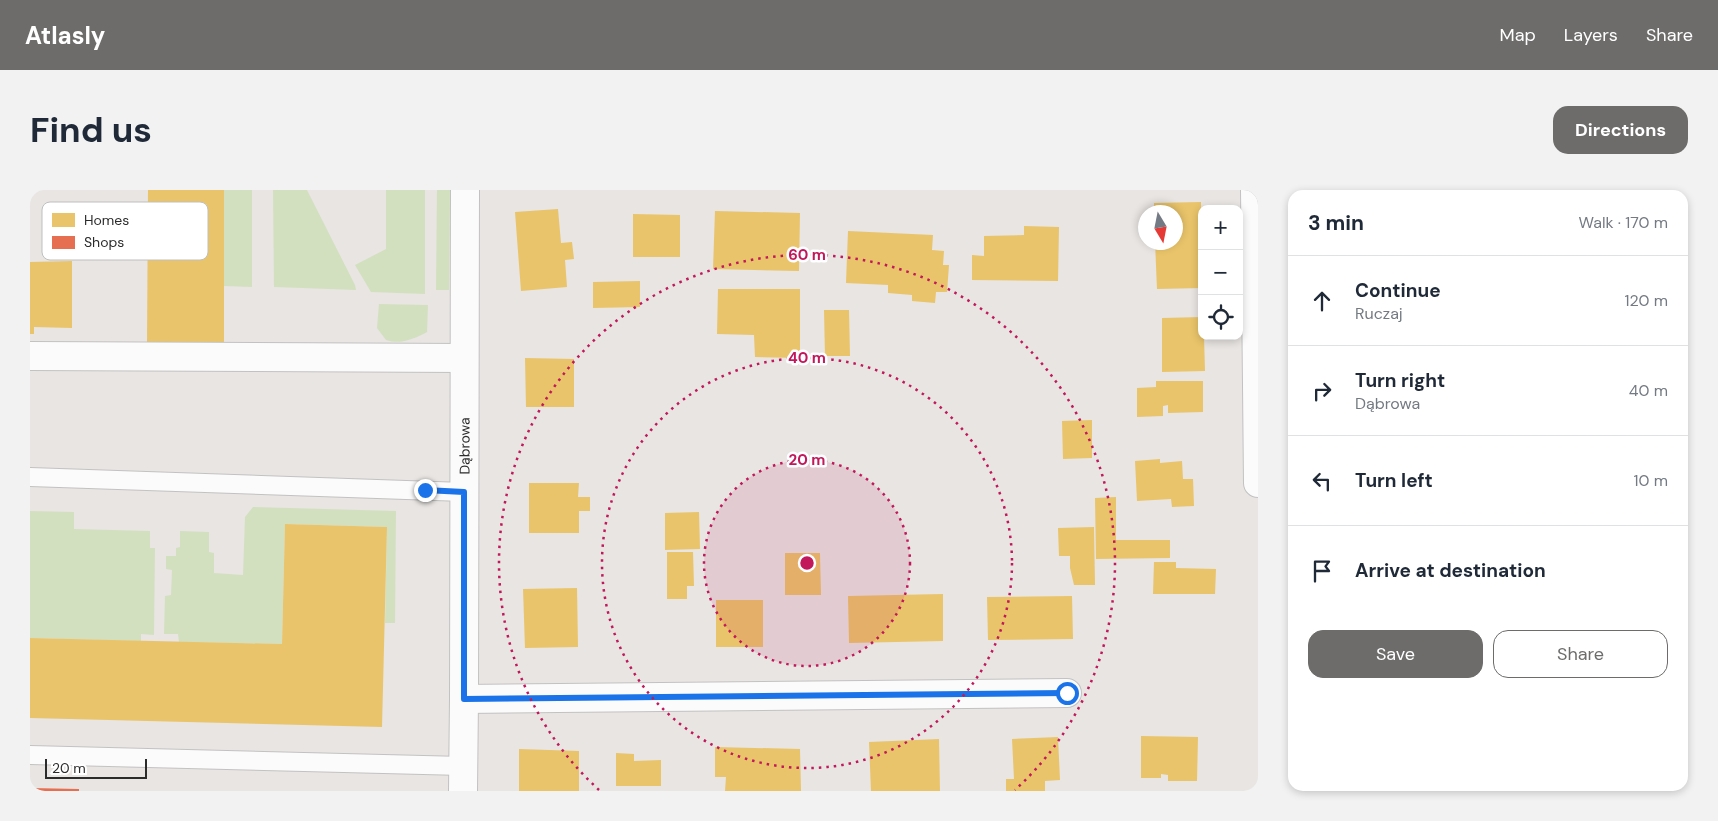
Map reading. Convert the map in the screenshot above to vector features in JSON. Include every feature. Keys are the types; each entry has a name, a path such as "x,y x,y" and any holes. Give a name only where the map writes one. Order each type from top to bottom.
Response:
{"street":[{"name":"Dąbrowa","path":"463,779 464,190"},
{"path":"1255,190 1258,482"},
{"path":"30,356 464,358"},
{"path":"464,699 1067,693"}],"lane":[{"path":"30,477 464,492"},
{"path":"30,754 463,779"}],"green space":[{"path":"224,190 252,190 252,287 224,286"},
{"path":"273,190 307,190 356,290 274,287"},
{"path":"386,190 425,190 425,294 371,292 355,265 386,249"},
{"path":"437,190 450,190 449,290 436,290"},
{"path":"379,304 428,305 427,332 402,342 386,340 377,328"},
{"path":"253,507 396,511 395,623 385,623 387,527 285,524 282,644 179,642 178,634 164,634 165,596 171,595 172,570 166,569 166,556 176,556 176,548 180,547 180,531 209,532 209,552 214,553 214,573 243,575 245,517"},
{"path":"30,511 74,512 74,529 150,531 150,548 155,548 154,635 141,634 141,641 30,638"}],"building: Homes":[{"path":"148,190 224,190 224,343 147,343 148,260 208,260 208,202 148,202"},
{"path":"1201,202 1201,205 1198,205 1198,288 1157,289 1155,250 1183,250 1183,205 1154,205 1154,203"},
{"path":"558,209 561,243 572,242 574,259 565,260 567,287 521,291 515,212"},
{"path":"715,211 800,213 799,271 713,269"},
{"path":"633,214 680,215 680,257 633,257"},
{"path":"1024,226 1059,227 1058,281 972,280 972,255 984,256 984,236 1024,235"},
{"path":"848,231 933,235 932,250 944,251 943,265 949,265 947,292 936,292 935,303 912,301 912,295 888,293 888,285 846,283"},
{"path":"72,261 72,328 34,327 34,334 30,334 30,262"},
{"path":"640,281 640,307 593,308 593,282"},
{"path":"718,289 800,289 800,358 755,357 754,335 717,334"},
{"path":"824,310 849,310 850,356 825,356"},
{"path":"1198,317 1198,340 1204,340 1205,371 1162,372 1162,318"},
{"path":"525,358 574,359 574,407 526,407"},
{"path":"1156,381 1203,381 1203,412 1168,413 1168,405 1163,406 1163,416 1137,417 1137,388 1156,387"},
{"path":"1092,420 1092,458 1063,459 1062,421"},
{"path":"1160,459 1160,463 1182,461 1183,479 1193,479 1194,506 1172,507 1171,499 1137,501 1135,461"},
{"path":"529,483 579,483 578,497 590,497 590,511 579,511 579,533 529,533"},
{"path":"1116,497 1116,540 1170,540 1170,558 1096,559 1095,498"},
{"path":"699,512 700,549 665,550 665,513"},
{"path":"285,524 387,527 382,727 30,718 30,638 282,644"},
{"path":"1094,527 1095,585 1074,585 1070,568 1070,556 1059,556 1058,528"},
{"path":"667,552 693,552 694,586 687,586 687,599 667,599"},
{"path":"785,553 820,553 821,595 785,595"},
{"path":"1154,562 1176,562 1176,568 1216,569 1215,594 1153,594"},
{"path":"577,588 578,647 525,648 523,589"},
{"path":"943,594 943,641 849,643 848,596"},
{"path":"1072,596 1073,639 988,640 987,597"},
{"path":"716,600 763,600 763,647 716,647"},
{"path":"1141,736 1198,737 1197,781 1168,781 1168,775 1161,774 1161,778 1141,778"},
{"path":"1058,737 1060,780 1045,781 1045,791 1006,791 1006,779 1014,779 1012,739"},
{"path":"939,739 940,791 871,791 869,742"},
{"path":"715,747 800,749 801,791 725,791 726,777 715,777"},
{"path":"519,749 579,751 579,791 519,791"},
{"path":"616,753 634,754 634,761 661,760 661,786 616,786"}],"building: Shops":[{"path":"30,788 79,789 79,791 30,791"}],"route":[{"path":"425,490 464,492 464,699 1067,693"}]}
